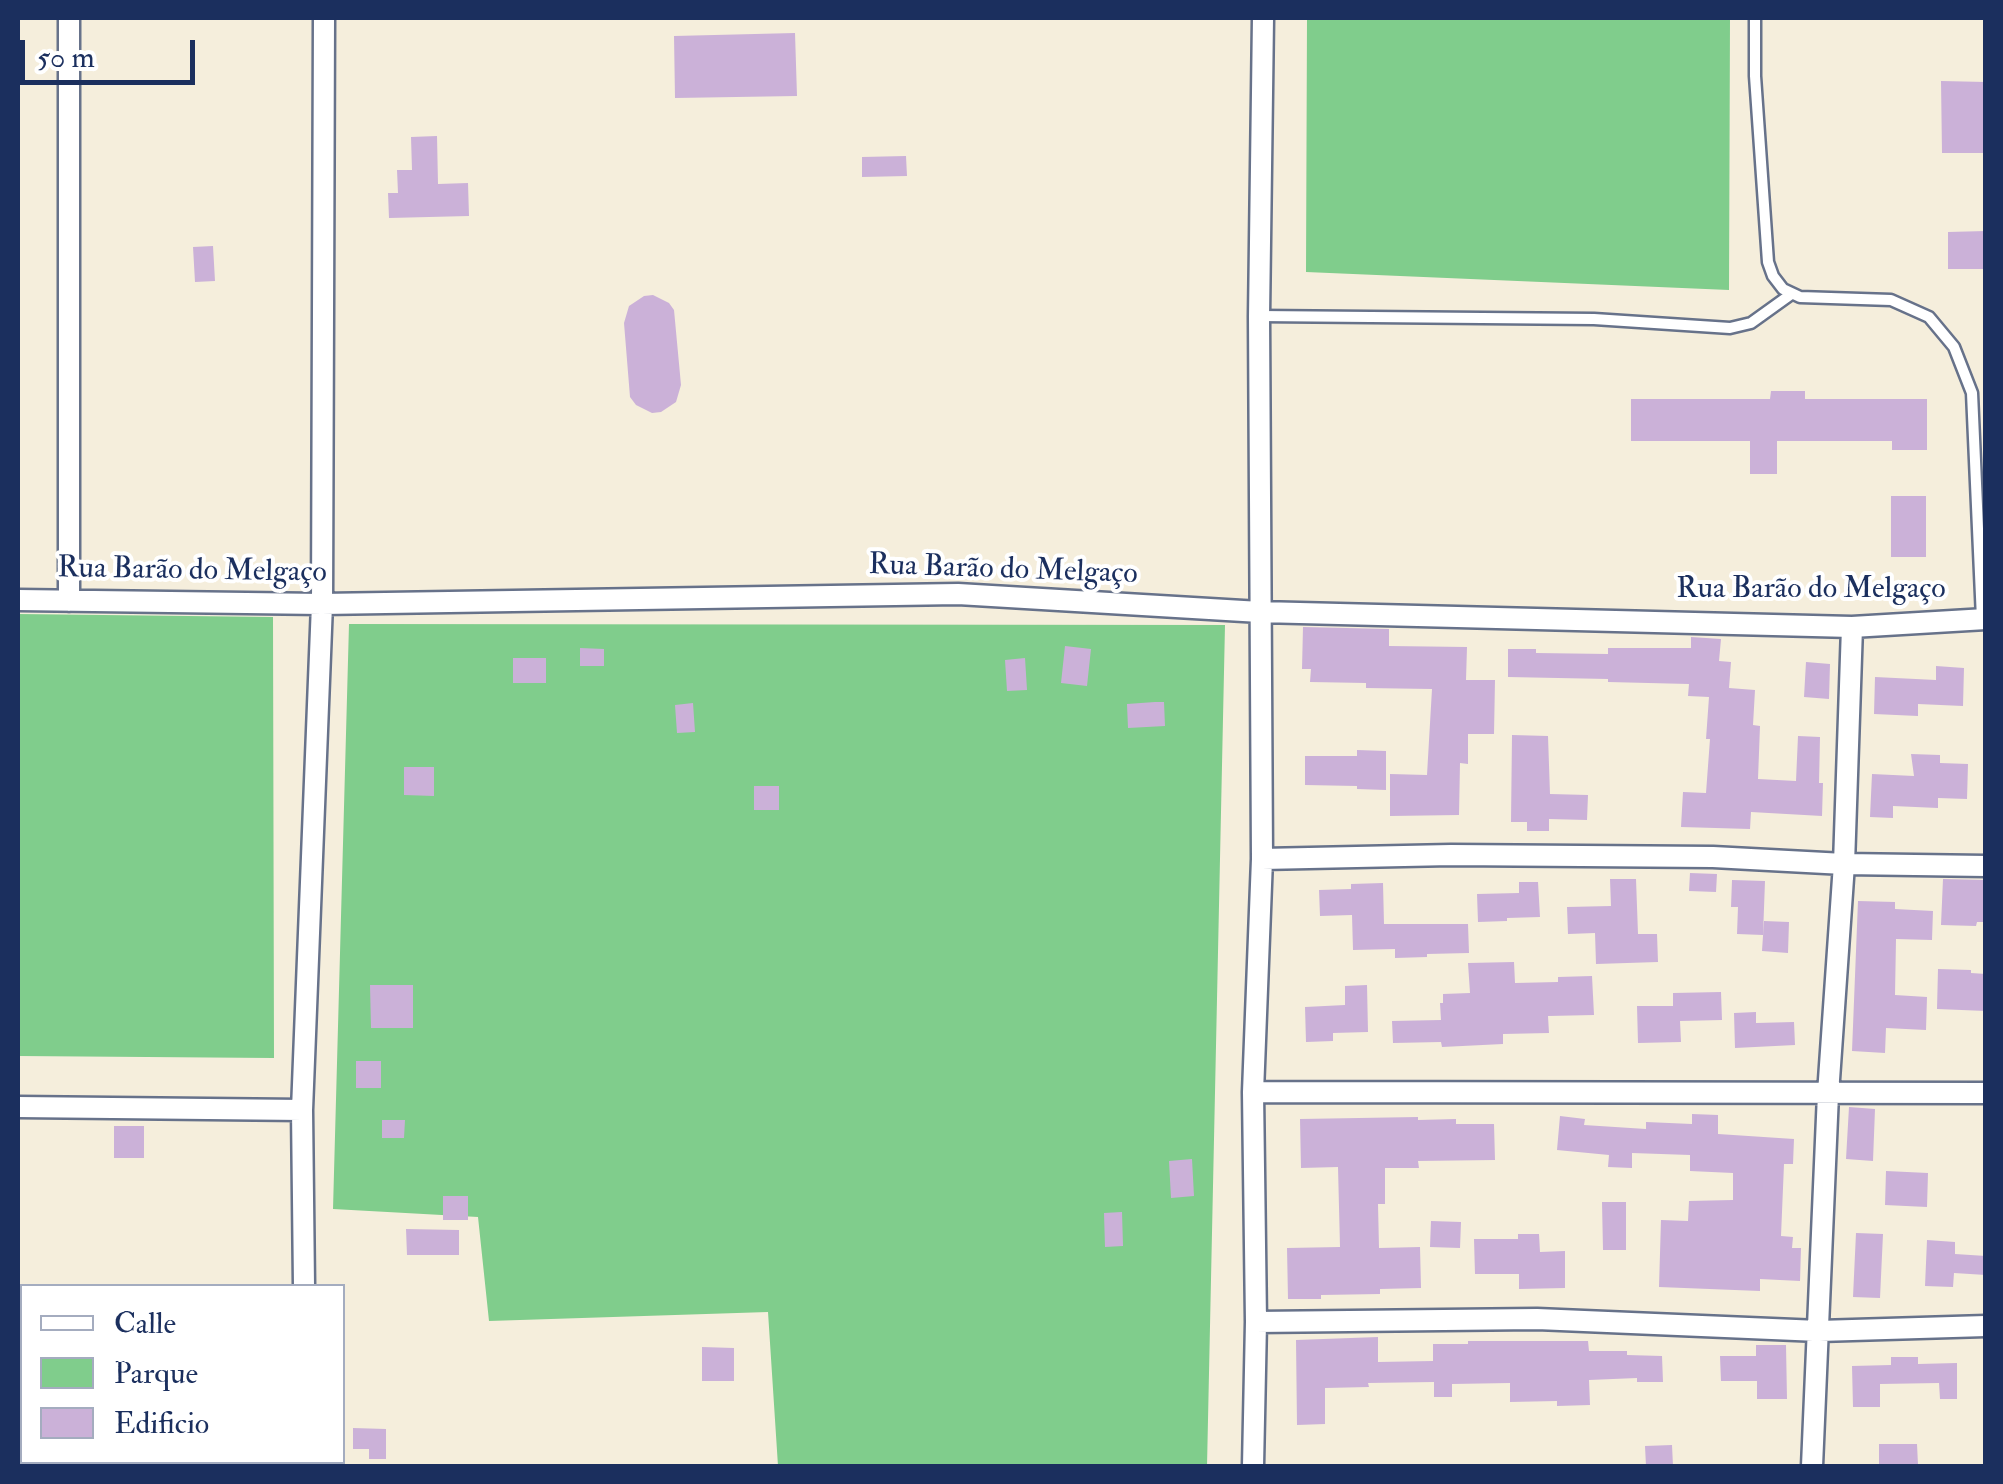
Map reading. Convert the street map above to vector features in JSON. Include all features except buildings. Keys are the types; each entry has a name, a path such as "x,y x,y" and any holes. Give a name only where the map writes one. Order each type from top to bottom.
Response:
{"street":[{"path":"69,18 69,600"},
{"path":"304,1284 302,1110 322,604 324,18"},
{"path":"1252,1466 1256,1322 1253,1092 1262,859 1259,316 1263,18"},
{"name":"Rua Barão do Melgaço","path":"18,600 322,604 958,594 1260,612 1852,627 1984,619"},
{"path":"1812,1466 1828,1094 1844,864 1852,627"},
{"path":"1262,859 1638,857 1986,866"},
{"path":"1253,1092 1986,1094"},
{"path":"18,1107 302,1110"},
{"path":"1256,1322 1536,1320 1819,1331 1986,1326"}],"lane":[{"path":"1755,18 1755,76 1768,262 1773,276 1783,290 1800,298 1891,300 1928,318 1954,348 1972,392 1984,619"},
{"path":"1259,316 1594,319 1730,328 1751,323 1790,294"}],"green space":[{"path":"1307,18 1730,18 1729,290 1306,272"},
{"path":"18,614 273,617 274,1058 18,1056"},
{"path":"349,624 1225,625 1207,1466 778,1466 768,1312 489,1321 478,1217 333,1209"}]}
